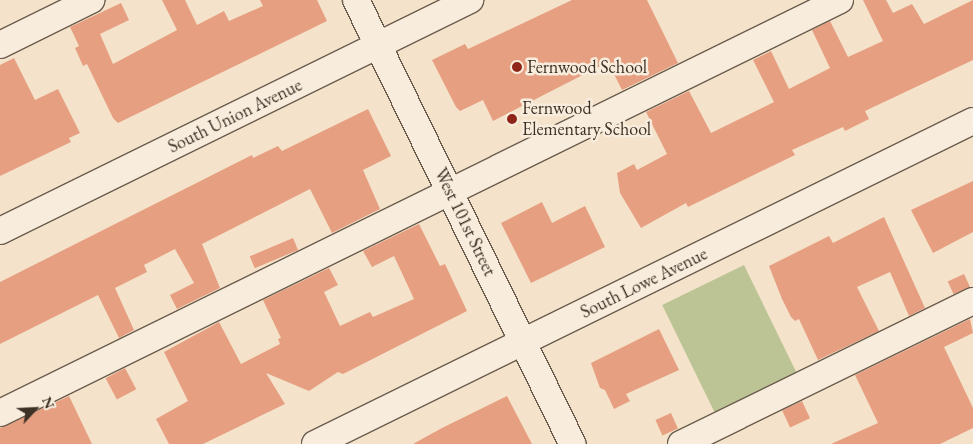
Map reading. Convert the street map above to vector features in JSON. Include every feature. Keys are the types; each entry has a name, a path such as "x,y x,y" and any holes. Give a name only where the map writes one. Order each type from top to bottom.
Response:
{"street":[{"path":"0,45 91,0"},
{"name":"West 101st Street","path":"356,0 573,444"},
{"name":"South Union Avenue","path":"0,231 470,0"},
{"path":"0,413 840,0"},
{"name":"South Lowe Avenue","path":"315,444 973,121"},
{"path":"682,444 973,301"}],"green space":[{"path":"744,265 798,376 716,415 662,305"}],"building":[{"path":"162,0 185,0 197,25 224,11 229,21 263,6 260,0 317,0 327,21 118,123 113,118 87,64 83,66 75,48 79,46 70,27 121,3 129,20 100,34 113,64 177,30"},
{"name":"Fernwood School","path":"572,0 647,0 678,63 622,90 608,62 493,121 483,100 460,111 456,107 432,60 465,44 468,49"},
{"path":"863,0 886,0 893,13 912,4 924,24 973,0 973,60 865,111 869,119 845,131 843,127 792,150 795,155 688,207 686,203 641,228 620,193 617,173 634,164 637,170 667,154 646,112 689,91 711,133 774,102 753,60 771,51 789,89 830,68 812,30 830,21 848,57 883,41"},
{"path":"14,58 35,100 58,89 80,133 69,138 71,142 0,176 0,65"},
{"path":"368,109 391,156 363,170 380,209 332,233 310,189 202,244 220,288 177,309 170,295 194,283 175,249 144,265 147,272 115,288 134,330 119,338 98,295 0,344 0,282 252,155 253,158 278,146 282,151"},
{"path":"973,181 973,232 933,253 911,210"},
{"path":"542,202 552,223 585,206 605,247 531,283 501,223"},
{"path":"884,217 925,308 909,316 890,272 857,287 879,331 818,360 799,319 795,321 791,317 769,266 829,236 833,243"},
{"path":"419,224 440,266 445,264 467,311 343,374 338,372 309,391 266,373 285,404 203,444 169,444 156,419 188,401 164,352 219,322 241,364 280,344 278,339 281,338 263,300 329,268 338,285 324,292 340,326 370,312 373,317 414,299 394,256 372,267 363,251"},
{"path":"293,238 298,250 255,268 250,256"},
{"path":"964,274 970,287 954,294 948,282"},
{"path":"970,319 973,333 944,347 973,408 973,428 940,444 831,444 878,423 855,375"},
{"path":"659,329 679,370 626,394 630,401 614,409 605,390 600,388 591,363"},
{"path":"125,368 136,389 117,400 106,378"},
{"path":"69,396 92,444 0,444 0,428"},
{"path":"507,396 532,444 413,444 442,428"},
{"path":"802,401 810,418 790,428 782,410"},
{"path":"671,413 678,429 662,435 655,420"}],"place":[{"name":"Fernwood School","path":"517,67"},
{"name":"Fernwood Elementary School","path":"512,119"}]}
